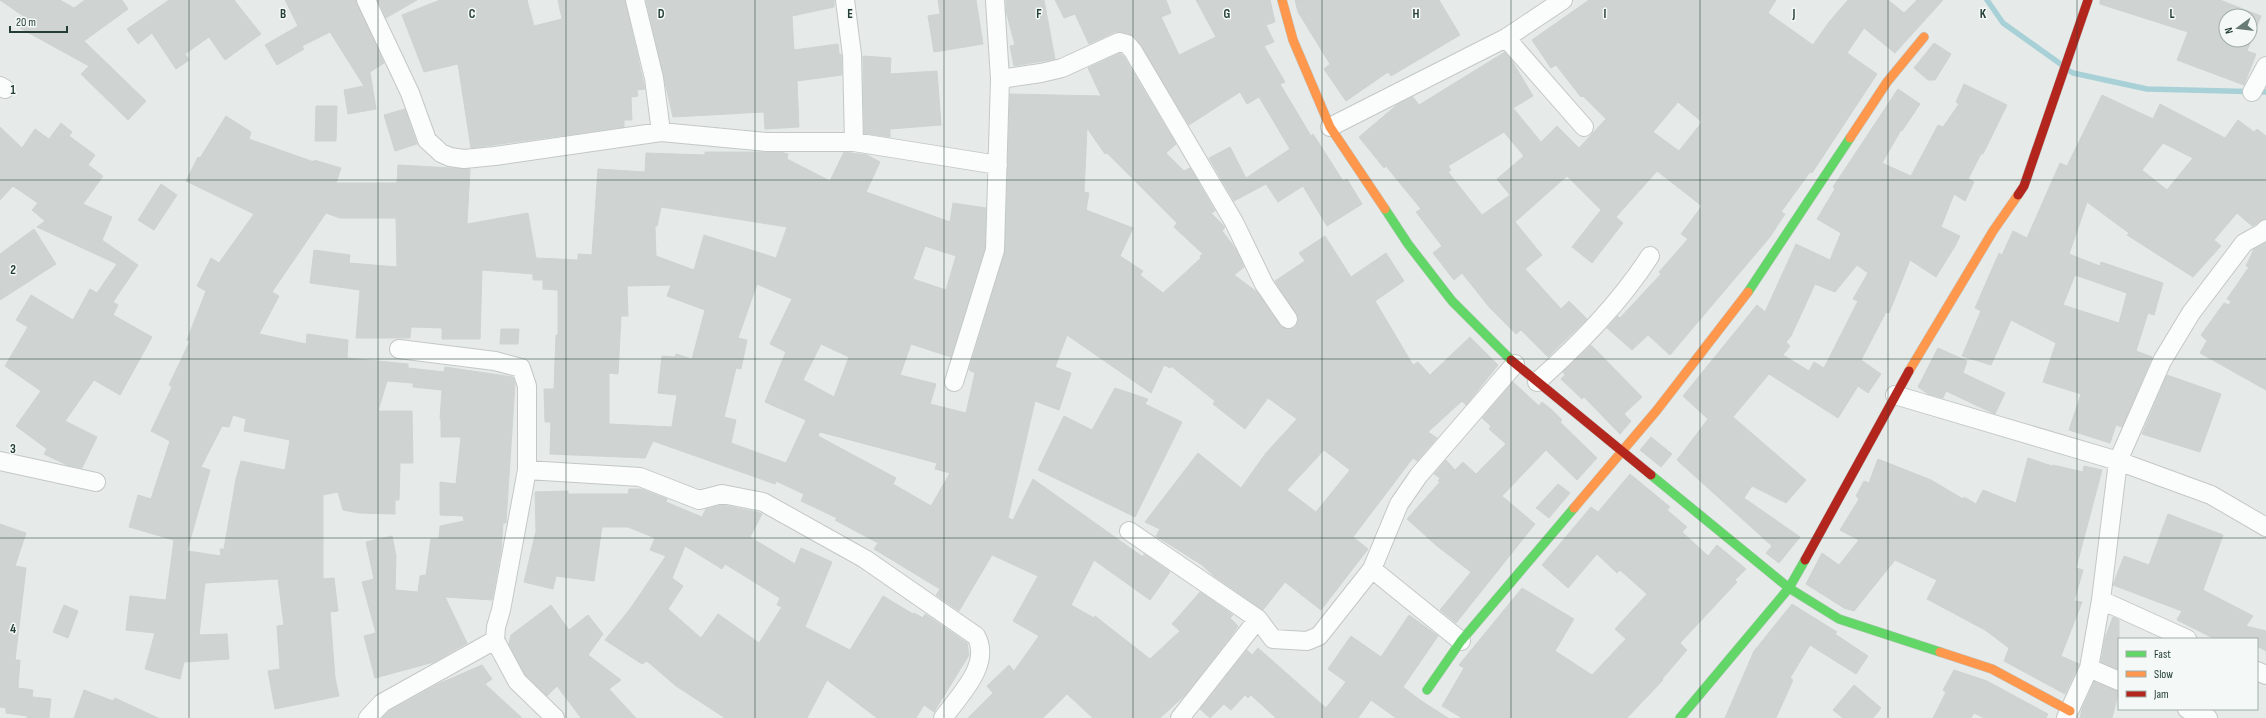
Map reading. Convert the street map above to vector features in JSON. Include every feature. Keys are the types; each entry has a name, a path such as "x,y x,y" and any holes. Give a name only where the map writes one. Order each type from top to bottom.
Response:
{"street":[{"path":"366,0 410,93 427,140 441,153 450,157 464,159 495,156 661,132 766,142 854,142 998,165"},
{"path":"635,0 654,78 661,132"},
{"path":"845,0 852,55 854,142"},
{"path":"954,382 995,250 1000,79 995,0"},
{"path":"1282,0 1293,40 1330,127 1408,244 1452,301 1515,364 1789,588 1839,618 1992,669 2068,715 2088,668 2101,600 2118,462 2162,360 2191,313 2244,243 2265,232"},
{"path":"1330,127 1506,38 1563,0"},
{"path":"1687,716 1789,588 1895,395 1993,231 2024,186 2088,0"},
{"path":"1427,690 1461,641 1622,451 1744,299 1887,82 1924,37"},
{"path":"1506,38 1584,127"},
{"path":"1000,79 1041,74 1062,68 1119,42 1127,44 1145,71 1234,222 1266,288 1288,320"},
{"path":"1537,382 1578,345 1634,280 1650,256"},
{"path":"399,349 495,361 521,368 527,386 527,470 501,610 496,627 495,640 518,681 555,718"},
{"path":"1129,531 1258,619 1273,639 1307,641 1318,636 1372,569 1399,504 1415,480 1515,364"},
{"path":"1895,395 2118,462 2211,495 2266,527"},
{"path":"0,460 96,482"},
{"path":"527,470 640,477 699,500 722,494 763,502 865,559 976,636 981,645 982,656 972,677 943,718"},
{"path":"1372,569 1461,641"},
{"path":"2101,600 2184,638"},
{"path":"1180,718 1258,619"},
{"path":"368,718 382,703 495,640"},
{"path":"2088,668 2118,681"},
{"path":"2189,710 2208,718"}],"building":[{"path":"0,0 60,0 74,8 85,0 122,0 128,9 84,41 146,101 128,120 81,74 89,66 20,28 26,18"},
{"path":"169,0 234,0 261,34 225,60 209,37 185,54 189,60 176,69 152,33 138,44 127,29"},
{"path":"285,0 356,0 384,63 370,72 376,109 348,114 344,90 364,86 330,32 302,46 304,49 277,65 265,45 298,26"},
{"path":"378,0 417,0 386,18"},
{"path":"440,0 527,0 534,26 562,19 558,0 625,0 645,89 637,90 638,96 631,97 632,120 624,120 624,127 471,148 458,64 424,72 402,15"},
{"path":"646,0 834,0 834,7 792,16 794,50 838,44 839,54 841,54 842,75 797,81 799,127 765,129 764,112 673,117"},
{"path":"938,0 976,0 983,44 934,52 928,16 940,14"},
{"path":"1006,0 1044,0 1055,59 1014,66 1010,46 1015,45 1006,11"},
{"path":"1055,0 1166,0 1171,13 1161,17 1179,55 1216,37 1196,0 1270,0 1275,22 1266,25 1274,42 1264,46 1285,82 1280,84 1311,136 1313,134 1343,181 1347,179 1362,204 1327,226 1303,186 1278,202 1266,184 1234,201 1209,158 1230,147 1246,178 1290,149 1259,97 1247,104 1240,92 1189,125 1135,37 1122,32 1115,32 1089,44 1075,14 1064,18"},
{"path":"1295,0 1439,0 1460,35 1391,76 1388,72 1346,101 1324,69 1330,64 1298,12"},
{"path":"1589,0 1776,0 1768,13 1813,45 1829,22 1848,0 1888,0 1904,13 1917,0 1943,0 1895,53 1864,28 1847,53 1877,74 1812,173 1810,172 1781,212 1785,214 1770,237 1670,355 1648,335 1632,350 1607,328 1618,316 1620,318 1661,274 1659,272 1688,239 1681,234 1702,206 1657,171 1616,217 1623,223 1592,263 1572,247 1601,210 1567,176 1515,222 1542,255 1525,269 1561,309 1569,301 1587,319 1548,357 1521,330 1516,334 1490,308 1462,273 1454,280 1433,253 1442,246 1416,212 1421,209 1386,166 1384,168 1359,137 1398,104 1413,97 1419,105 1505,52 1533,96 1513,108 1541,142 1557,126 1579,148 1606,119 1583,96 1581,97 1556,65 1551,68 1532,40","holes":["1678,102 1702,122 1679,151 1653,132","1504,132 1524,156 1497,179 1510,195 1482,215 1448,172 1451,170 1448,166"]},
{"path":"2100,0 2220,0 2240,8 2218,8 2218,48 2248,48 2247,51 2256,54 2244,85 2177,60 2188,32 2100,4"},
{"path":"2258,15 2261,16 2258,24"},
{"path":"1934,43 1951,54 1935,80 1928,80 1914,68"},
{"path":"1120,53 1124,57 1176,144 1166,153 1184,171 1190,168 1215,211 1211,213 1225,227 1222,231 1236,249 1244,267 1234,275 1257,292 1283,328 1294,328 1297,324 1298,318 1275,281 1305,261 1299,253 1325,236 1351,277 1386,253 1404,281 1375,301 1413,365 1418,362 1430,375 1470,337 1498,365 1466,405 1462,401 1428,432 1437,438 1417,461 1413,458 1353,537 1368,549 1321,610 1285,582 1263,610 1214,576 1202,565 1156,536 1160,529 1145,522 1198,453 1241,488 1266,453 1297,419 1268,398 1245,429 1213,404 1215,401 1171,366 1170,368 1164,365 1151,393 1067,335 1055,367 1071,373 1059,410 1035,401 1008,518 1013,520 1033,479 1143,557 1144,554 1170,572 1150,600 1094,560 1071,605 1094,618 1095,616 1150,659 1180,631 1172,624 1200,592 1233,615 1230,618 1238,626 1231,636 1185,695 1160,718 1093,718 1067,694 1043,718 968,718 993,693 987,686 1009,665 1014,671 1039,636 1013,621 1038,576 992,555 959,611 936,595 940,589 874,549 878,543 835,520 837,518 801,501 804,494 776,481 775,484 653,441 645,458 550,454 551,422 545,422 544,389 554,389 556,335 558,335 558,290 543,289 543,280 533,280 533,274 482,270 480,339 442,339 442,328 411,327 410,338 356,338 360,290 310,283 314,250 350,255 349,263 397,267 396,218 340,218 326,213 272,292 279,296 259,334 306,344 307,334 348,340 347,358 408,364 408,368 444,372 445,367 513,377 515,384 506,523 503,523 501,551 492,600 445,597 467,643 434,662 375,678 364,636 376,633 362,582 374,579 366,542 392,536 396,556 395,590 418,592 420,576 426,575 431,539 439,539 440,526 464,521 463,516 440,515 440,482 456,484 461,437 441,437 440,419 442,390 413,387 413,383 387,381 378,411 412,411 413,463 400,463 399,500 395,500 395,514 359,513 343,510 338,492 323,495 323,579 334,578 338,611 330,612 335,678 339,696 275,709 268,671 280,669 277,626 284,625 278,579 205,583 199,635 227,634 229,659 184,662 180,679 145,669 155,633 126,630 130,596 166,600 174,540 129,527 138,495 151,499 170,441 151,431 172,387 169,385 190,341 187,340 206,291 197,286 211,258 219,263 254,214 186,181 198,157 200,158 226,116 251,132 249,139 314,162 314,160 341,168 336,183 397,183 398,165 470,169 467,224 528,213 536,258 578,260 578,254 592,255 598,169 645,172 646,153 705,155 705,152 780,152 788,154 787,159 830,181 844,152 867,155 880,162 866,192 950,222 953,203 986,208 985,248 951,357 911,344 900,375 936,384 930,404 966,413 975,373 969,370 1005,251 1010,94 1101,96 1088,68","holes":["1087,128 1105,154 1107,153 1177,223 1174,227 1203,254 1200,256 1201,258 1163,293 1140,275 1143,271 1120,256 1133,228 1086,210 1089,193 1084,192","661,207 787,227 776,258 704,235 694,270 656,256 655,226 657,226","925,246 956,256 946,290 913,279","757,284 792,299 770,344 786,352 765,402 806,420 786,463 731,443 736,420 724,417 736,368 741,369 747,340 738,338","671,285 667,296 705,310 692,359 676,354 675,357 662,356 658,393 677,395 672,427 609,424 609,373 618,374 621,316 628,316 627,286","821,344 849,357 834,397 803,380","233,415 246,419 244,431 290,440 285,470 241,461 236,479 224,549 220,549 221,556 187,551 210,470 201,467 222,426 229,427","820,432 937,463 935,469 950,473 931,506 893,484 896,478 818,436","1324,450 1350,470 1316,512 1287,490"]},
{"path":"863,56 891,58 890,74 937,71 941,125 890,129 890,137 864,133"},
{"path":"1964,84 2007,105 1983,154 1981,154 1968,179 1974,182 1965,201 1954,194 1941,227 1960,236 1955,246 1936,277 1910,260 1889,313 1886,312 1861,360 1881,374 1868,393 1858,386 1838,418 1769,374 1733,417 1806,480 1786,503 1752,486 1744,498 1800,537 1779,563 1766,553 1772,546 1677,460 1708,419 1683,396 1757,305 1765,312 1796,244 1830,260 1841,233 1817,219 1835,189 1833,187 1898,89 1920,104 1902,131 1901,130 1882,163 1911,176 1938,125 1943,127 1959,104 1956,102","holes":["1857,265 1868,273 1853,299 1858,301 1824,368 1814,362 1809,371 1783,355 1790,346 1786,342 1791,336 1815,284 1835,292"]},
{"path":"2102,95 2153,119 2160,104 2225,138 2238,120 2254,132 2257,129 2266,136 2266,219 2252,226 2237,213 2214,240 2221,246 2193,277 2127,235 2129,233 2087,202 2069,254 2100,266 2101,262 2163,283 2154,315 2148,313 2136,351 2152,357 2122,427 2116,425 2110,443 2069,430 2081,394 2043,382 2056,343 2011,320 1991,365 1962,356 1981,311 1975,308 1999,253 2002,255 2013,231 2027,238 2060,163 2067,166","holes":["2163,143 2193,158 2167,190 2142,170","2075,275 2127,293 2119,323 2063,305"]},
{"path":"316,106 337,106 336,141 315,141"},
{"path":"405,109 417,144 395,151 384,115"},
{"path":"61,123 72,132 69,136 95,155 88,165 103,176 83,204 112,217 102,240 138,265 113,302 118,305 113,315 152,337 120,395 94,380 65,421 97,437 82,468 67,465 44,454 47,449 16,426 41,391 5,366 28,327 16,320 31,295 73,320 90,289 97,293 117,264 37,227 45,221 32,210 38,203 13,186 0,200 0,127 22,148 35,129 49,139"},
{"path":"161,184 177,195 154,230 138,220"},
{"path":"34,229 56,264 0,300 0,254"},
{"path":"2266,243 2266,390 2200,353 2207,341 2201,335 2224,303 2229,305 2231,301 2227,299 2249,267 2246,266 2254,249"},
{"path":"501,329 519,329 518,344 500,344"},
{"path":"1591,345 1642,397 1624,414 1631,421 1620,434 1584,397 1582,399 1561,379 1565,375 1563,372"},
{"path":"1938,348 1967,361 1963,373 2005,393 1995,414 1946,391 1943,398 1928,394 1918,387"},
{"path":"2167,375 2221,394 2200,452 2142,434"},
{"path":"1513,382 1539,406 1542,402 1552,410 1562,420 1560,422 1597,458 1577,480 1546,450 1502,496 1535,524 1456,623 1440,610 1471,572 1437,546 1407,519 1440,482 1438,481 1440,478 1434,474 1446,460 1455,470 1463,462 1476,474 1506,444 1489,429 1491,426 1482,418"},
{"path":"1115,388 1148,399 1145,404 1182,422 1135,517 1038,470 1064,416 1092,430"},
{"path":"1651,437 1672,454 1661,467 1640,450"},
{"path":"2028,458 2052,466 2083,472 2084,466 2102,470 2076,568 2083,570 2074,601 2082,602 2061,656 2079,664 2065,694 2004,661 2009,648 1985,630 1927,599 1937,580 1895,560 1854,611 1844,608 1806,584 1822,553 1839,565 1859,540 1840,530 1859,499 1856,496 1864,481 1869,483 1878,459 1931,480 1963,499 1964,497 1976,504 1983,490 2016,503"},
{"path":"1630,474 1670,507 1667,510 1687,527 1682,532 1708,556 1717,545 1746,569 1735,580 1737,582 1680,643 1687,650 1662,679 1663,680 1627,718 1462,718 1442,706 1464,668 1459,665 1522,588 1574,619 1555,651 1592,675 1626,639 1615,629 1647,594 1620,570 1617,573 1597,554 1568,588 1542,565 1591,507 1598,512"},
{"path":"1558,484 1570,493 1549,518 1536,508"},
{"path":"629,489 641,489 667,499 666,502 702,517 706,509 722,505 757,512 762,514 750,537 795,564 801,548 832,562 805,627 850,650 883,596 913,614 914,613 923,618 925,614 967,643 969,655 934,712 924,705 916,718 877,718 827,680 807,718 725,718 676,686 647,661 642,664 605,640 630,609 666,556 650,550 655,538 628,527 602,527 594,581 556,576 553,589 524,582 536,531 535,492 568,491 568,494 628,494","holes":["685,546 722,569 725,564 780,598 777,605 782,607 759,643 718,614 701,638 668,609 683,586 672,578"]},
{"path":"2168,514 2223,535 2203,590 2253,616 2246,626 2266,631 2266,651 2258,647 2258,638 2213,638 2177,620 2182,611 2113,585 2124,556 2149,565"},
{"path":"0,524 26,533 15,566 26,568 15,660 20,660 18,688 33,690 32,697 51,699 49,718 27,718 27,716 6,713 6,708 0,707"},
{"path":"1792,604 1837,632 1835,634 1868,656 1856,674 1810,645 1790,678 1793,680 1776,718 1725,718 1754,651"},
{"path":"64,605 78,611 68,638 53,632"},
{"path":"551,605 569,630 588,615 603,634 588,655 621,680 609,689 636,718 581,718 557,686 547,696 525,675 509,644 511,635"},
{"path":"1409,615 1438,636 1403,687 1448,718 1396,718 1371,700 1358,718 1276,718 1251,695 1248,698 1245,695 1231,710 1224,704 1210,718 1200,709 1247,650 1252,655 1258,648 1326,708 1346,682 1328,669 1351,636 1381,657"},
{"path":"2113,617 2119,620 2118,670 2101,662 2105,638"},
{"path":"482,665 492,679 485,684 522,718 382,718 389,711 438,684"},
{"path":"1954,670 1987,681 2048,714 2046,718 1984,718 1974,713 1971,718 1933,718 1946,692 1943,690"},
{"path":"2094,682 2118,691 2112,718 2080,718 2082,709"},
{"path":"1854,685 1881,708 1873,718 1843,718 1833,710"},
{"path":"84,690 113,701 115,698 158,718 74,718"}],"waterway":[{"path":"1987,0 2003,23 2062,65"},
{"path":"2068,70 2073,73 2147,89 2266,92"}],"traffic: fast":[{"path":"1748,292 1850,138"},
{"path":"1385,209 1408,244 1452,301 1511,360"},
{"path":"1651,475 1789,588 1839,619 1940,652"},
{"path":"1427,690 1461,641 1574,508"},
{"path":"1680,718 1789,588 1805,560"}],"traffic: slow":[{"path":"1282,0 1293,40 1330,127 1385,209"},
{"path":"1850,138 1887,82 1924,37"},
{"path":"1909,371 1993,231 2018,195"},
{"path":"1574,508 1657,410 1748,292"},
{"path":"1940,652 1992,669 2070,711"}],"traffic: jam":[{"path":"2018,195 2024,186 2088,0"},
{"path":"1511,360 1651,475"},
{"path":"1805,560 1909,371"}]}
